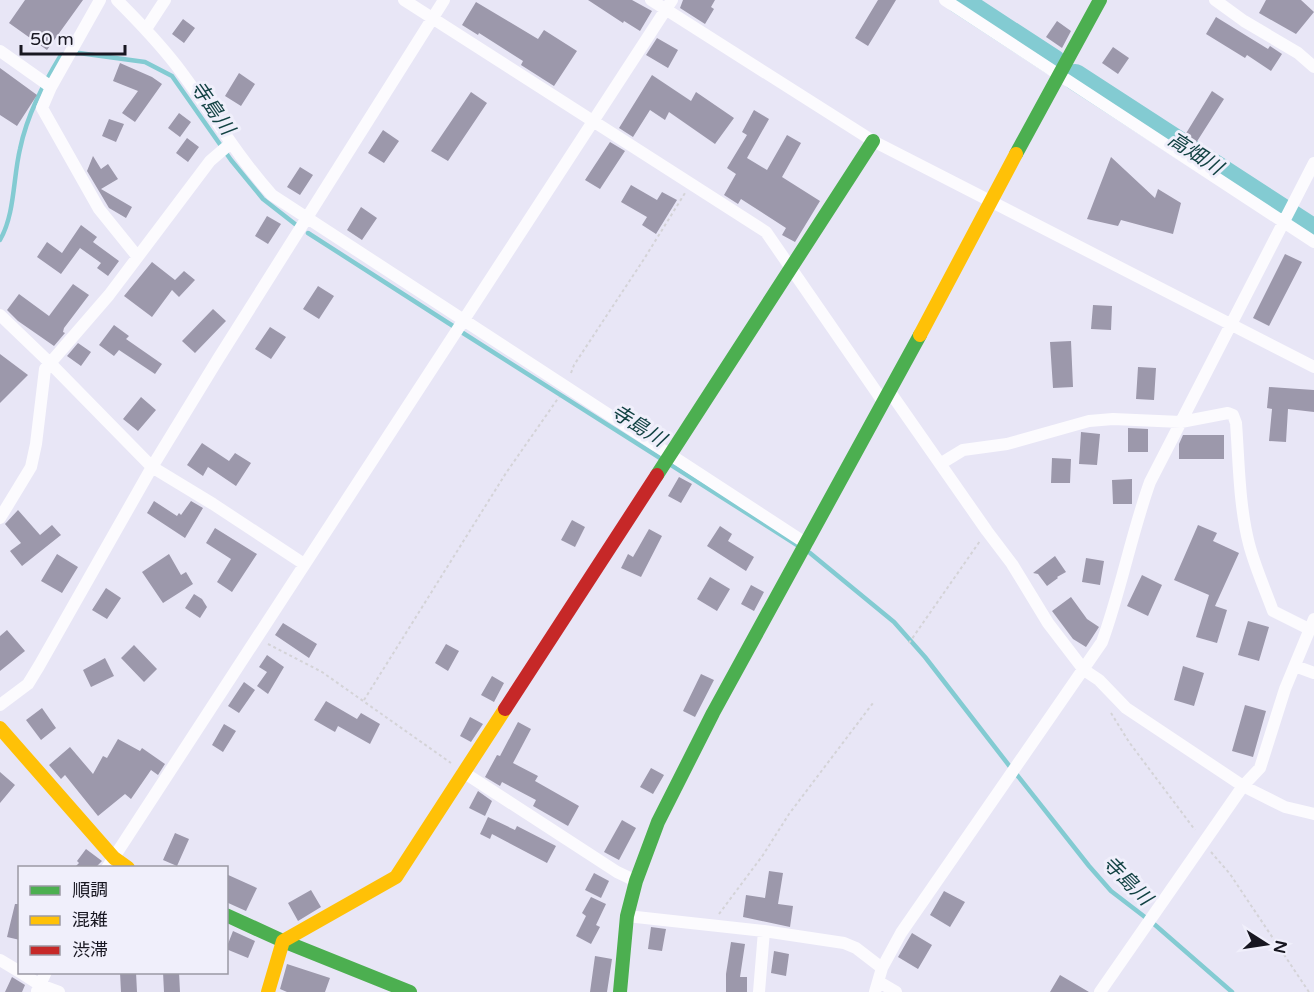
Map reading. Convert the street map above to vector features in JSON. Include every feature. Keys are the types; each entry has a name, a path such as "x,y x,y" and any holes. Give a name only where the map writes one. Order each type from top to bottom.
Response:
{"street":[{"path":"100,0 70,54 47,84 42,108 99,209 137,256"},
{"path":"117,0 146,29 176,65 226,147 272,195 464,320 562,392 807,544"},
{"path":"146,29 165,0"},
{"path":"404,0 766,232 887,398 940,464 1012,564 1048,623 1084,670 1099,680 1126,708 1243,786 1285,807 1314,814"},
{"path":"0,705 28,684 152,467 444,0"},
{"path":"651,0 669,5 873,141 1314,367"},
{"path":"945,0 1286,217 1314,242"},
{"path":"620,992 627,916 636,881 658,822 713,713 887,398 990,201 1100,0"},
{"path":"1215,0 1244,21 1299,53 1314,68"},
{"path":"0,728 111,863 669,5"},
{"path":"0,51 47,84"},
{"path":"268,992 283,941 396,877 873,141"},
{"path":"0,518 31,467 45,369 110,295 210,160 226,147"},
{"path":"896,992 877,987 882,968 901,933 1102,642 1111,619 1150,482 1314,163"},
{"path":"0,315 152,467 304,564"},
{"path":"940,464 963,450 1007,444 1089,421 1113,419 1181,422 1228,413 1233,415 1236,423 1243,513 1249,544 1261,580 1273,610 1312,624 1260,768 1243,786 1101,992"},
{"path":"1295,666 1314,673"},
{"path":"463,772 617,872 636,881"},
{"path":"228,916 283,941 410,992"},
{"path":"627,916 711,924 844,943 856,948 882,968"},
{"path":"759,992 764,931"},
{"path":"0,960 18,971"},
{"path":"22,974 38,988 59,992"},
{"path":"38,988 45,974"}],"path":[{"path":"364,699 506,474 562,392 574,365 690,185"},
{"path":"909,643 987,531"},
{"path":"257,638 322,672 364,699 463,772"},
{"path":"711,924 763,855 789,814 873,703"},
{"path":"1110,711 1129,742 1230,874 1309,992"}],"building":[{"path":"25,0 83,0 47,50 9,23"},
{"path":"588,0 632,0 652,11 640,31 624,21 623,23"},
{"path":"683,0 715,0 711,7 714,9 705,24 680,8"},
{"path":"878,0 896,0 868,46 855,38"},
{"path":"1266,0 1301,0 1314,12 1296,34 1259,13"},
{"path":"476,2 538,39 544,30 577,51 554,86 521,65 523,61 462,25"},
{"path":"1216,17 1268,49 1270,46 1282,54 1271,71 1247,55 1245,58 1206,34"},
{"path":"183,19 195,28 184,43 172,34"},
{"path":"1057,21 1071,31 1062,48 1046,37"},
{"path":"657,38 678,50 668,68 646,55"},
{"path":"1113,47 1129,58 1118,74 1102,63"},
{"path":"120,63 162,84 135,122 122,113 138,91 113,81"},
{"path":"0,68 37,95 17,126 0,115"},
{"path":"239,73 255,84 241,106 225,96"},
{"path":"652,75 691,101 696,92 734,118 715,144 669,112 665,120 650,110 633,137 619,128"},
{"path":"1212,91 1224,99 1196,143 1185,135"},
{"path":"471,92 487,103 448,161 431,151"},
{"path":"754,110 769,119 747,158 767,170 787,135 801,143 782,177 820,201 795,242 782,235 786,228 741,199 738,204 724,195 736,174 727,168 747,135 742,132"},
{"path":"179,113 191,122 180,137 168,128"},
{"path":"109,119 124,124 116,142 102,136"},
{"path":"383,130 399,141 384,163 368,153"},
{"path":"187,138 199,147 188,162 176,153"},
{"path":"610,142 625,151 600,189 585,180"},
{"path":"93,156 101,169 108,164 118,179 101,189 132,207 126,218 109,208 87,171"},
{"path":"1111,157 1155,198 1158,189 1181,203 1173,234 1121,220 1118,226 1087,219"},
{"path":"300,167 313,175 300,195 287,187"},
{"path":"631,185 657,200 662,192 677,200 656,234 642,225 647,217 621,202"},
{"path":"361,207 377,218 362,240 347,230"},
{"path":"267,216 281,224 268,244 255,236"},
{"path":"81,225 97,237 93,242 119,261 108,276 97,268 101,263 80,248 61,274 37,257 47,242 62,253"},
{"path":"1285,254 1302,262 1269,326 1253,318"},
{"path":"152,262 175,280 184,271 195,280 179,297 172,290 152,317 124,296"},
{"path":"73,284 89,295 64,328 65,333 54,346 18,321 7,310 19,294 49,316"},
{"path":"318,286 334,296 319,319 303,309"},
{"path":"1093,305 1112,306 1111,330 1091,329"},
{"path":"213,309 226,321 195,353 182,341"},
{"path":"114,325 129,336 126,339 162,364 155,374 119,350 114,356 99,345"},
{"path":"270,327 286,337 271,359 255,349"},
{"path":"1071,341 1073,387 1053,388 1050,342"},
{"path":"78,343 91,352 81,366 67,356"},
{"path":"0,354 28,375 0,403"},
{"path":"1138,367 1156,368 1154,400 1136,399"},
{"path":"1269,387 1314,390 1314,412 1288,409 1286,442 1269,441 1272,409 1267,408"},
{"path":"141,397 156,410 138,431 123,419"},
{"path":"1128,428 1148,429 1148,452 1128,452"},
{"path":"1081,432 1100,434 1097,465 1079,464"},
{"path":"1183,435 1224,435 1224,459 1179,459 1179,444"},
{"path":"202,443 229,461 235,453 251,463 236,486 208,467 203,476 187,465"},
{"path":"1052,458 1071,459 1070,483 1051,483"},
{"path":"679,477 692,484 681,503 668,496"},
{"path":"1132,479 1132,504 1113,504 1112,480"},
{"path":"154,501 177,516 179,513 181,515 191,501 203,508 185,538 147,513"},
{"path":"18,510 40,535 52,525 61,535 22,566 10,551 21,543 5,524"},
{"path":"572,520 585,527 575,547 561,540"},
{"path":"1198,525 1217,533 1213,541 1239,553 1215,606 1227,610 1217,643 1196,637 1209,595 1174,580"},
{"path":"720,526 732,534 728,541 754,557 746,571 707,546"},
{"path":"215,528 257,554 232,592 217,582 231,559 206,543"},
{"path":"649,529 662,536 641,577 621,568 628,554 633,557"},
{"path":"57,554 78,567 62,593 41,581"},
{"path":"169,554 181,575 186,572 193,584 163,603 142,572"},
{"path":"1055,556 1066,572 1047,586 1038,574 1033,573"},
{"path":"1086,558 1104,561 1100,585 1082,582"},
{"path":"1142,575 1162,585 1148,616 1127,606"},
{"path":"710,577 730,589 717,611 697,599"},
{"path":"751,585 764,592 754,611 741,604"},
{"path":"106,588 121,598 107,619 92,610"},
{"path":"194,594 202,599 207,607 200,618 185,608"},
{"path":"1071,597 1087,619 1099,627 1086,647 1073,639 1052,611"},
{"path":"1248,621 1269,627 1259,661 1238,655"},
{"path":"283,623 317,644 309,658 275,635"},
{"path":"7,630 25,651 0,671 0,636"},
{"path":"446,644 459,651 448,671 435,663"},
{"path":"134,645 157,669 144,682 121,658"},
{"path":"267,655 284,667 268,694 257,686 267,672 259,667"},
{"path":"105,658 114,676 91,687 83,670"},
{"path":"1183,666 1204,673 1194,706 1174,700"},
{"path":"701,674 714,680 695,717 683,711"},
{"path":"492,676 504,683 494,702 481,695"},
{"path":"244,682 255,690 239,713 228,706"},
{"path":"326,701 357,719 361,713 380,724 370,744 338,726 335,732 314,720"},
{"path":"1245,705 1266,711 1253,757 1232,751"},
{"path":"42,708 56,728 41,740 26,720"},
{"path":"470,717 483,724 471,742 460,736"},
{"path":"518,722 531,729 513,763 538,776 535,781 579,806 568,826 533,806 536,800 502,782 500,786 485,777 497,755 500,756"},
{"path":"224,724 236,731 223,752 212,745"},
{"path":"118,739 140,751 142,748 165,764 158,775 151,770 131,799 125,794 98,816 65,775 61,779 49,765 70,747 93,774 103,756 107,758"},
{"path":"651,768 664,775 653,794 640,787"},
{"path":"0,772 15,785 0,803"},
{"path":"478,791 492,801 485,816 469,808"},
{"path":"488,817 515,830 517,826 556,846 547,863 492,834 490,839 480,834"},
{"path":"622,820 636,828 619,860 604,852"},
{"path":"175,833 189,839 177,866 163,860"},
{"path":"86,849 102,861 97,866 76,866 79,863 77,861"},
{"path":"769,871 783,873 778,904 793,906 790,927 743,917 746,895 765,898"},
{"path":"594,873 609,881 601,898 585,890"},
{"path":"228,875 257,888 246,911 228,903"},
{"path":"311,890 321,907 298,921 288,903"},
{"path":"944,891 965,902 950,927 930,915"},
{"path":"591,897 606,904 596,925 600,927 591,944 576,936 586,916 582,913"},
{"path":"15,904 18,904 18,940 7,937"},
{"path":"651,927 666,929 662,951 648,949"},
{"path":"233,931 255,941 248,958 228,950"},
{"path":"912,933 932,945 918,969 898,957"},
{"path":"731,942 745,944 740,977 747,977 747,992 726,992"},
{"path":"774,951 789,954 786,976 771,973"},
{"path":"595,956 612,959 607,992 590,992"},
{"path":"287,964 330,978 325,992 287,992 280,989"},
{"path":"120,974 136,974 137,992 121,992"},
{"path":"163,974 179,974 180,992 164,992"},
{"path":"1060,975 1089,992 1050,992"},
{"path":"12,977 25,985 22,992 5,992"}],"waterway":[{"name":"高畑川","path":"958,0 1053,62"},
{"name":"寺島川","path":"0,240 11,207 20,149 31,112 61,55 79,53 145,62 172,76 231,160 263,199 295,224"},
{"name":"高畑川","path":"1075,77 1314,232"},
{"name":"寺島川","path":"308,233 453,326"},
{"name":"寺島川","path":"463,333 797,545"},
{"name":"寺島川","path":"810,553 894,622 925,657 1011,768"},
{"name":"寺島川","path":"1017,775 1111,891 1154,924 1232,992"}],"traffic: fast":[{"path":"1016,154 1100,0"},
{"path":"657,475 873,141"},
{"path":"620,992 627,916 636,881 658,822 713,713 920,335"},
{"path":"228,916 283,941 410,992"}],"traffic: slow":[{"path":"920,335 1016,154"},
{"path":"268,992 283,941 396,877 505,709"},
{"path":"0,728 114,858 125,866"}],"traffic: jam":[{"path":"505,709 657,475"}]}
